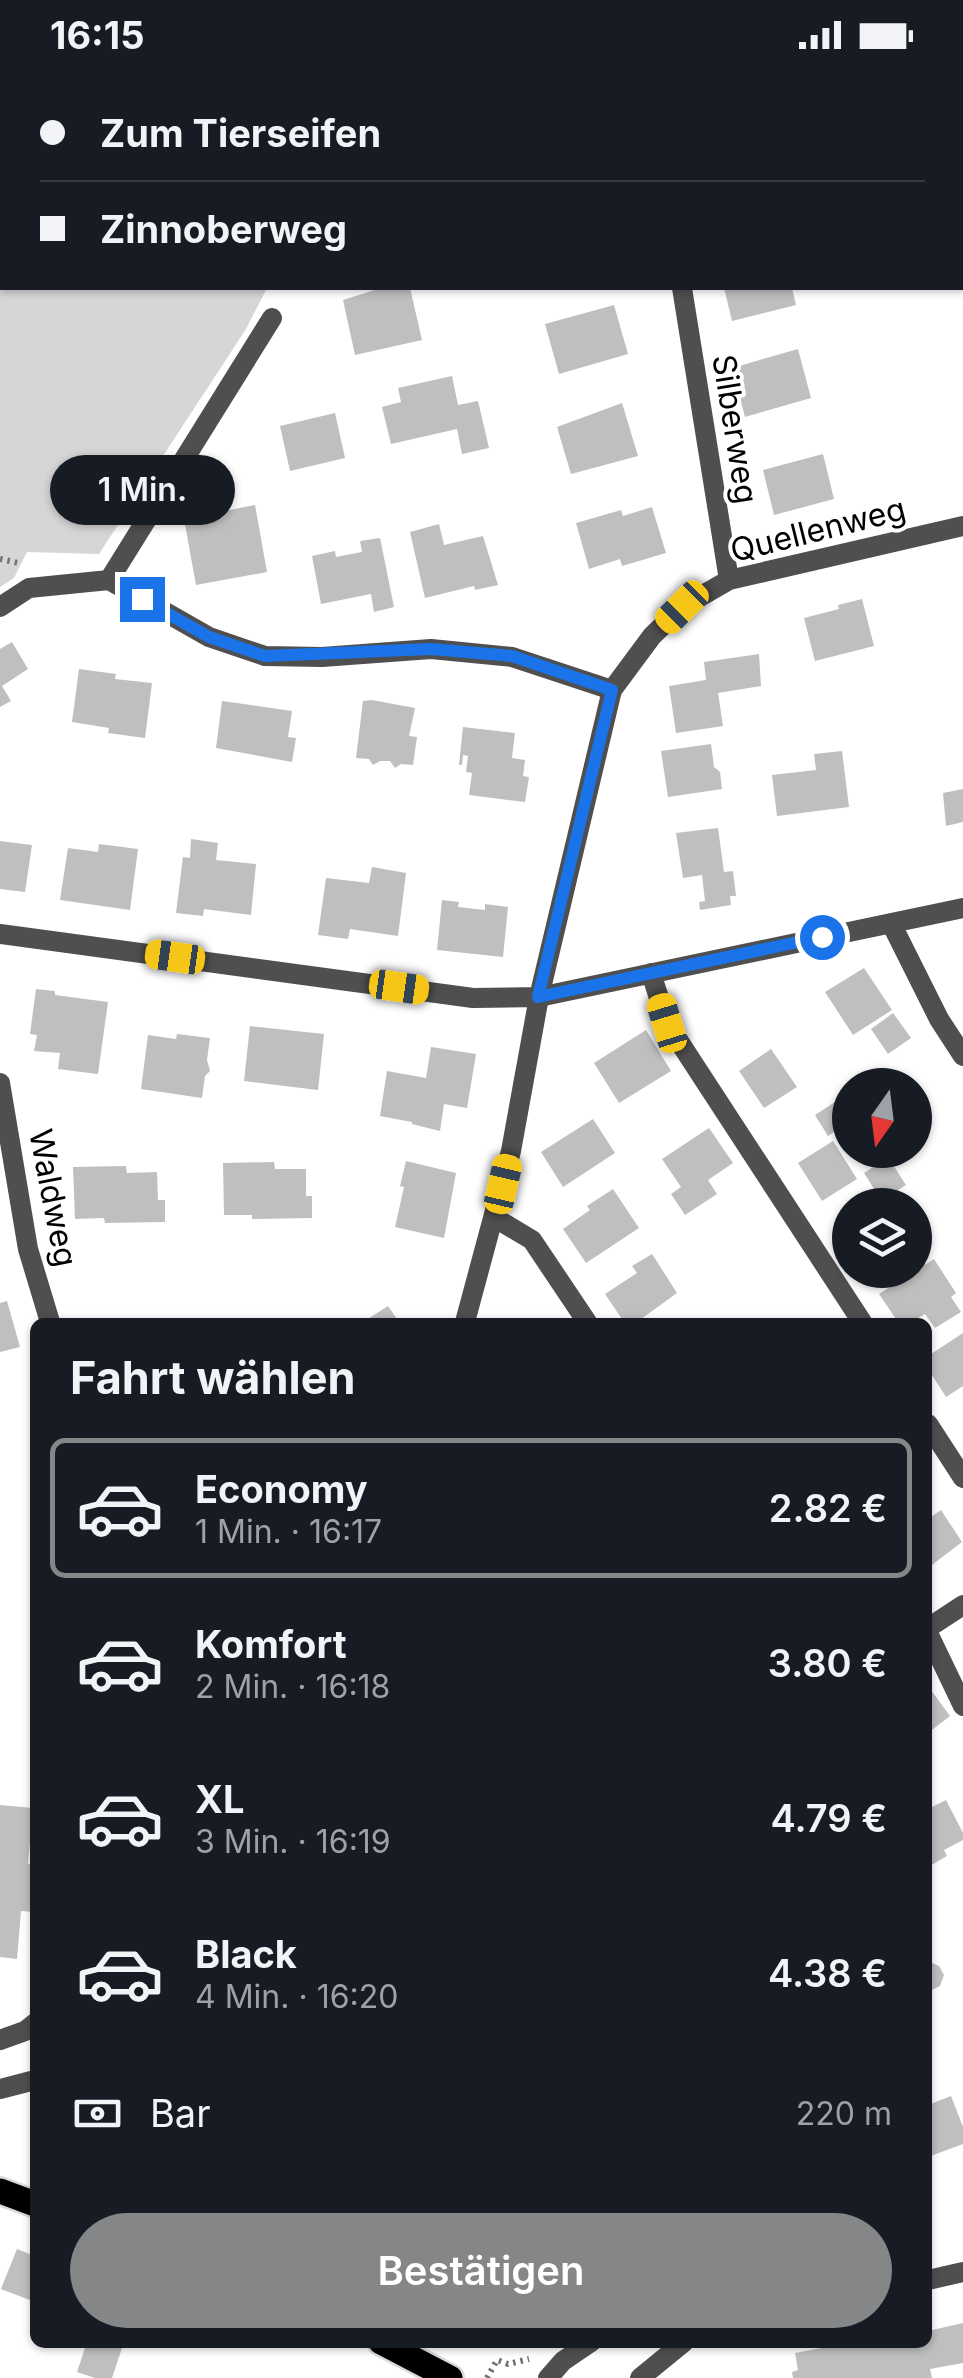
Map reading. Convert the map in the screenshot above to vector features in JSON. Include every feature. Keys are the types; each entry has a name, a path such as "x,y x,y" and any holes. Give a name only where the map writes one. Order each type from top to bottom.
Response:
{"main road":[{"path":"0,2191 30,2202"},
{"path":"392,2348 450,2378"}],"street":[{"name":"Silberweg","path":"682,290 730,580"},
{"path":"109,580 272,318"},
{"name":"Quellenweg","path":"612,690 652,636 682,607 730,580 963,526"},
{"path":"0,607 30,588 109,580 209,637 265,656 431,649 512,656 612,690 538,997 511,1151 466,1318"},
{"path":"0,934 474,998 538,997 963,908"},
{"path":"891,922 939,1019 963,1056"},
{"path":"651,973 667,1023 859,1318"},
{"name":"Waldweg","path":"0,1084 28,1249 49,1318"},
{"path":"495,1218 532,1240 584,1318"},
{"path":"932,1430 963,1478"},
{"path":"932,1628 963,1605"},
{"path":"932,1640 963,1706"},
{"path":"0,2040 30,2027"},
{"path":"0,2089 30,2081"},
{"path":"932,2279 963,2272"},
{"path":"548,2378 562,2361 582,2348"},
{"path":"640,2378 678,2348"},
{"path":"668,2378 681,2348"}],"shaded area":[{"path":"0,290 266,290 246,329 99,554 27,552 14,578 0,587"}],"building":[{"path":"375,290 410,290 422,340 355,355 343,300"},
{"path":"724,290 792,290 796,305 732,321"},
{"path":"614,305 628,354 559,374 545,324"},
{"path":"798,349 811,398 745,417 732,368"},
{"path":"452,376 458,405 478,401 489,448 462,454 457,429 391,444 382,407 401,402 398,388"},
{"path":"622,403 638,456 571,474 557,427"},
{"path":"335,413 345,458 290,471 280,426"},
{"path":"823,454 834,499 774,515 763,470"},
{"path":"255,505 267,572 196,585 184,519"},
{"path":"652,507 666,553 622,566 620,559 589,569 576,523 621,510 623,516"},
{"path":"439,524 444,545 483,536 498,585 475,590 474,586 425,598 410,532"},
{"path":"380,538 394,607 374,612 371,594 321,604 312,556 335,551 336,557 362,552 360,541"},
{"path":"862,599 874,646 815,661 804,618"},
{"path":"12,642 28,669 2,686 11,701 0,707 0,649"},
{"path":"759,654 761,686 718,693 723,726 676,733 669,686 706,680 704,662"},
{"path":"79,669 116,674 115,679 152,683 145,738 108,733 109,728 72,722"},
{"path":"222,701 292,711 288,737 296,738 292,762 216,748"},
{"path":"363,701 415,708 409,736 417,737 413,765 395,768 390,761 373,765 369,759 356,758"},
{"path":"463,727 515,733 512,758 525,760 523,776 529,777 525,802 469,795 472,773 466,772 468,756 463,755 459,765"},
{"path":"711,744 722,789 668,797 661,751"},
{"path":"842,751 849,807 777,816 772,775 816,770 814,754"},
{"path":"963,789 963,822 946,826 943,793"},
{"path":"718,828 724,872 733,871 736,896 730,896 731,905 700,910 699,902 705,901 702,875 683,878 676,833"},
{"path":"191,839 218,843 216,860 256,864 251,915 204,909 203,916 176,913 183,857 190,858"},
{"path":"0,841 32,845 25,892 0,889"},
{"path":"99,844 138,849 130,910 60,900 68,848 98,852"},
{"path":"372,867 406,873 398,936 350,929 348,939 318,935 326,878 369,883"},
{"path":"442,900 459,902 458,907 485,910 485,904 508,907 503,957 437,950"},
{"path":"864,968 892,1010 853,1035 825,992"},
{"path":"36,989 108,1002 98,1074 58,1069 60,1053 34,1051 37,1035 30,1034"},
{"path":"893,1013 911,1038 888,1054 871,1029"},
{"path":"250,1026 324,1034 318,1090 244,1081"},
{"path":"646,1030 671,1071 619,1103 594,1063"},
{"path":"177,1034 210,1038 210,1071 205,1076 202,1098 141,1089 148,1035 176,1039"},
{"path":"431,1047 476,1054 467,1108 444,1104 440,1131 380,1116 387,1071 426,1078"},
{"path":"771,1049 797,1087 764,1108 739,1071"},
{"path":"832,1104 832,1133 828,1136 815,1115"},
{"path":"593,1119 615,1153 563,1187 541,1152"},
{"path":"709,1128 733,1163 708,1180 717,1194 685,1215 671,1194 681,1187 662,1159"},
{"path":"832,1142 832,1168 850,1168 857,1179 843,1188 832,1188 832,1195 822,1201 798,1163"},
{"path":"406,1161 456,1173 444,1238 395,1227"},
{"path":"274,1162 275,1169 306,1169 306,1196 312,1196 312,1218 252,1219 252,1215 224,1215 223,1163"},
{"path":"126,1166 127,1173 157,1172 158,1200 165,1200 165,1222 75,1219 73,1167"},
{"path":"872,1168 895,1168 906,1185 873,1188 864,1173"},
{"path":"613,1189 639,1228 586,1263 563,1229"},
{"path":"652,1254 677,1293 643,1318 621,1318 605,1294 637,1273 632,1266"},
{"path":"934,1259 956,1293 951,1297 961,1312 935,1328 932,1318 925,1314 918,1318 895,1318 879,1294 888,1288 932,1288"},
{"path":"7,1301 20,1347 0,1352 0,1303"},
{"path":"388,1306 396,1318 369,1318"},
{"path":"963,1333 963,1386 946,1397 932,1375 932,1353"},
{"path":"941,1510 962,1542 932,1565 932,1516"},
{"path":"932,1691 950,1716 932,1730"},
{"path":"946,1800 963,1840 944,1850 947,1856 932,1865 932,1807"},
{"path":"0,1805 30,1808 30,1912 21,1911 17,1959 0,1957"},
{"path":"932,1963 944,1975 940,1986 932,1990"},
{"path":"951,2096 963,2127 963,2144 932,2156 932,2103"},
{"path":"17,2249 30,2254 30,2300 1,2289"},
{"path":"963,2323 963,2363 930,2369 932,2378 793,2378 792,2372 798,2370 795,2353 821,2348 932,2348 932,2330"},
{"path":"85,2348 122,2348 112,2378 77,2372"}],"route":[{"path":"142,599 209,637 265,656 431,649 512,656 612,690 538,997 822,937"}]}
